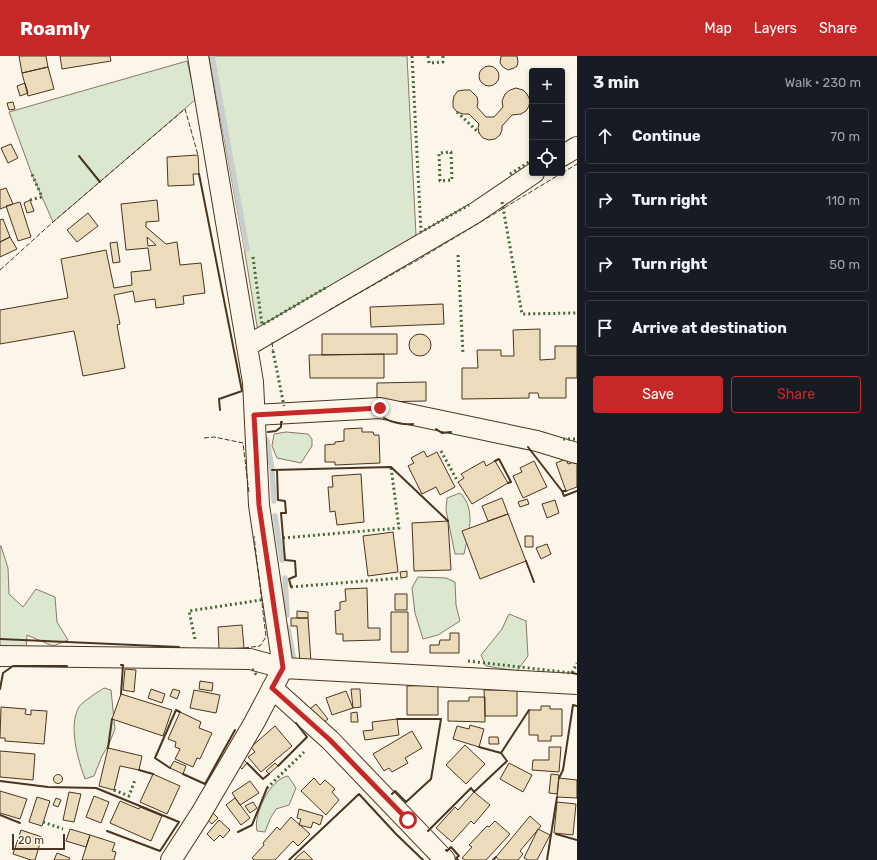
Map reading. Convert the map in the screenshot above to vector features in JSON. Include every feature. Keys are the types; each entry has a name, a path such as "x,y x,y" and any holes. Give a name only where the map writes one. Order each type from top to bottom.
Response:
{"street":[{"path":"171,860 200,815 254,723 283,668 259,505 253,382 215,146 198,56"},
{"path":"565,154 577,147"},
{"path":"247,346 475,213 530,176"},
{"path":"254,415 380,408 530,440 576,453"},
{"path":"0,656 250,659 283,668 577,684"},
{"path":"272,688 330,740 445,860"}],"green space":[{"path":"209,56 407,56 416,235 334,287 258,332 244,247"},
{"path":"187,61 196,99 53,222 31,172 9,112"},
{"path":"286,432 308,434 312,439 312,446 301,463 277,458 272,446 274,434"},
{"path":"460,493 468,507 470,522 464,554 455,554 446,510 447,498"},
{"path":"0,546 8,568 9,594 23,607 36,589 55,597 57,622 68,640 53,646 27,635 26,650 0,655"},
{"path":"418,577 446,578 455,582 456,605 460,621 438,635 423,639 415,613 412,588"},
{"path":"509,614 526,621 528,656 517,671 486,666 481,655 502,629"},
{"path":"104,688 111,690 115,729 94,776 85,779 75,743 74,724 79,707"},
{"path":"288,776 296,788 289,805 276,809 265,832 257,831 256,824 260,807 264,799 275,784"}],"building":[{"path":"19,56 46,56 48,67 22,73"},
{"path":"60,56 110,56 111,61 62,69"},
{"path":"501,56 517,56 517,66 508,70 503,67 500,63"},
{"path":"485,66 493,66 499,72 499,80 493,86 485,86 479,80 479,72"},
{"path":"48,67 54,89 28,96 22,73"},
{"path":"25,83 28,93 20,96 17,86"},
{"path":"516,88 523,90 529,98 529,106 526,111 521,114 512,115 502,126 500,135 495,139 489,140 483,138 479,133 479,124 469,114 457,112 453,107 454,96 458,91 470,90 477,97 477,107 486,117 494,117 503,107 502,101 505,94"},
{"path":"13,102 15,109 9,110 7,103"},
{"path":"11,144 18,158 8,163 1,148"},
{"path":"198,155 199,174 193,174 194,185 168,186 167,157"},
{"path":"6,188 13,204 0,209 0,190"},
{"path":"30,200 34,211 27,213 24,203"},
{"path":"157,200 159,221 146,222 146,227 166,244 177,242 180,265 201,263 205,293 183,296 184,304 156,308 155,299 135,302 133,291 114,295 120,324 117,325 125,368 83,376 74,331 0,344 0,310 68,298 61,259 106,250 114,288 132,285 131,272 151,270 148,248 126,250 121,204","holes":["147,237 156,245 148,246"]},
{"path":"20,202 31,237 18,241 6,206"},
{"path":"88,213 98,226 77,242 67,230"},
{"path":"3,219 10,237 0,242 0,220"},
{"path":"10,237 17,249 0,257 0,242"},
{"path":"117,242 120,262 113,263 110,243"},
{"path":"443,304 444,324 371,327 370,307"},
{"path":"540,329 540,360 555,359 555,346 577,346 577,378 566,378 566,398 539,398 538,393 529,393 529,398 462,399 462,368 478,368 477,350 501,350 501,356 514,356 513,330"},
{"path":"322,334 397,334 397,354 322,355"},
{"path":"420,334 428,337 431,345 428,353 420,356 412,353 409,345 412,337"},
{"path":"384,354 384,378 310,378 309,355"},
{"path":"426,382 426,401 377,402 377,383"},
{"path":"362,428 362,432 373,432 374,435 379,435 380,463 335,465 335,462 325,462 325,445 344,441 344,429"},
{"path":"424,451 427,457 437,452 455,487 440,495 436,487 422,494 408,466 414,463 411,458"},
{"path":"566,459 568,464 577,461 577,487 566,491 556,463"},
{"path":"484,461 486,466 495,461 508,483 472,504 458,482 464,478 461,474"},
{"path":"534,461 547,487 523,498 513,476 522,472 520,468"},
{"path":"361,474 364,522 337,525 335,511 330,512 328,487 333,487 332,476"},
{"path":"502,498 508,514 488,521 482,506"},
{"path":"527,499 529,504 520,507 518,502"},
{"path":"555,500 559,513 547,518 542,504"},
{"path":"508,514 526,561 480,579 462,531"},
{"path":"448,521 451,570 414,571 412,523"},
{"path":"393,532 398,572 368,576 363,536"},
{"path":"525,536 533,536 533,547 525,547"},
{"path":"547,544 551,554 541,559 536,548"},
{"path":"407,571 407,577 401,578 400,572"},
{"path":"367,588 368,628 380,628 380,640 343,641 343,634 336,634 335,611 340,610 340,602 346,601 345,589"},
{"path":"395,594 407,594 407,610 395,610"},
{"path":"297,611 308,612 308,618 297,618"},
{"path":"391,612 408,612 408,652 391,652"},
{"path":"291,618 308,618 311,662 300,662 297,626 291,626"},
{"path":"242,625 244,648 219,649 218,627"},
{"path":"450,633 459,633 459,653 430,653 430,645 439,645 440,640 450,640"},
{"path":"125,669 136,670 134,692 123,690"},
{"path":"200,681 213,683 212,691 199,689"},
{"path":"438,685 438,715 407,715 407,686"},
{"path":"151,689 165,694 162,703 148,698"},
{"path":"173,689 180,691 177,699 170,696"},
{"path":"351,689 360,689 361,707 353,708"},
{"path":"194,690 220,695 216,713 190,708"},
{"path":"484,690 517,690 517,716 485,716"},
{"path":"346,691 353,708 332,715 326,698"},
{"path":"121,694 172,710 163,736 112,719"},
{"path":"469,697 485,697 485,722 448,721 448,701 469,701"},
{"path":"316,704 328,719 318,727 306,712"},
{"path":"541,706 550,706 550,709 562,709 562,736 551,736 551,741 538,741 538,735 529,735 529,710 541,710"},
{"path":"1,707 26,709 25,714 31,715 31,710 47,711 44,744 5,741 5,738 0,738"},
{"path":"180,712 201,722 199,728 212,733 200,759 197,758 193,767 175,759 180,749 175,747 176,742 168,739"},
{"path":"357,712 358,722 351,722 351,713"},
{"path":"397,719 399,735 365,740 363,731 373,730 372,722"},
{"path":"470,725 484,729 479,747 453,739 457,726 469,729"},
{"path":"275,726 292,746 261,772 248,757 255,752 251,747"},
{"path":"412,731 422,748 405,758 408,763 392,772 389,768 384,771 373,754"},
{"path":"489,737 498,737 499,744 489,744"},
{"path":"465,745 485,764 466,784 446,765"},
{"path":"549,747 561,747 559,772 532,770 533,760 549,760"},
{"path":"108,748 142,756 139,770 120,766 114,790 99,786"},
{"path":"0,751 35,754 33,780 0,777"},
{"path":"241,757 247,763 242,769 235,762"},
{"path":"174,761 186,766 183,774 170,768"},
{"path":"275,763 278,766 269,774 266,771"},
{"path":"509,763 532,775 523,792 500,779"},
{"path":"153,774 180,786 167,814 140,802"},
{"path":"551,774 559,775 557,794 549,793"},
{"path":"56,775 60,775 62,779 60,783 56,783 54,781 54,777"},
{"path":"314,778 320,785 325,780 335,789 332,792 339,800 326,815 301,791"},
{"path":"559,778 577,780 577,798 557,797"},
{"path":"250,781 259,793 240,805 232,793"},
{"path":"0,791 27,799 20,819 0,813"},
{"path":"69,792 81,794 74,822 63,820"},
{"path":"474,792 490,805 474,824 471,821 452,842 436,828 455,807 458,810"},
{"path":"94,796 109,802 101,823 86,817"},
{"path":"37,797 50,801 42,826 29,822"},
{"path":"56,798 61,800 58,807 53,805"},
{"path":"235,798 250,818 241,825 226,805"},
{"path":"120,801 162,816 151,841 110,823"},
{"path":"253,802 257,808 250,813 245,806"},
{"path":"557,802 576,804 573,835 554,833"},
{"path":"299,809 323,816 320,825 313,822 311,828 299,825 301,819 297,818"},
{"path":"212,812 218,818 212,824 206,819"},
{"path":"530,816 541,826 520,851 523,854 518,860 499,860 496,857"},
{"path":"291,817 310,834 298,846 293,841 275,860 254,860 252,858 264,845 263,843 277,827 280,830"},
{"path":"219,820 230,830 223,838 220,835 214,841 207,834"},
{"path":"495,821 510,834 486,860 465,860 462,858 472,847 469,845 487,826 489,827"},
{"path":"70,829 90,835 86,847 66,841"},
{"path":"538,829 550,835 537,860 528,860 524,858"},
{"path":"21,830 42,837 35,860 13,854"},
{"path":"90,835 115,843 112,851 116,852 114,860 82,860"},
{"path":"304,851 313,860 294,860 298,856"},
{"path":"57,853 70,858 69,860 54,860"}],"waterway":[{"path":"212,56 247,249"},
{"path":"267,440 272,470 274,501"},
{"path":"275,516 282,560"},
{"path":"285,578 287,615"},
{"path":"288,628 294,662"}],"hedge":[{"path":"412,56 421,232 469,205"},
{"path":"428,56 429,63 443,62 443,56"},
{"path":"457,112 479,133"},
{"path":"451,152 452,180 440,181 439,153 451,152"},
{"path":"510,174 529,162"},
{"path":"30,200 42,197 31,172"},
{"path":"502,202 522,314 577,313"},
{"path":"458,255 463,354"},
{"path":"253,257 262,325 327,287"},
{"path":"273,351 284,406"},
{"path":"563,439 577,439"},
{"path":"441,451 458,482"},
{"path":"283,538 399,528 391,467"},
{"path":"291,587 401,578"},
{"path":"195,639 189,611 261,600"},
{"path":"468,661 572,673 577,663"},
{"path":"252,669 258,677"},
{"path":"267,788 304,752"},
{"path":"114,790 129,796 135,780"},
{"path":"43,822 63,829"}],"fence":[{"path":"0,270 53,222 185,109 198,155"},
{"path":"565,171 577,164"},
{"path":"329,310 416,261 557,176"},
{"path":"272,342 273,351"},
{"path":"204,438 214,437 243,443 249,493"},
{"path":"244,648 260,646 266,637 254,536"}],"wall":[{"path":"79,156 100,182"},
{"path":"199,174 242,391 219,399 220,410"},
{"path":"384,418 398,423 413,424"},
{"path":"268,432 276,431 281,427 282,422"},
{"path":"436,429 442,433 451,432"},
{"path":"528,447 562,491 566,491"},
{"path":"495,461 499,459 511,482 508,483"},
{"path":"272,470 391,467 448,521"},
{"path":"277,470 278,500 285,501 286,513 281,513 285,560 295,561 296,576 289,579 291,587"},
{"path":"562,491 564,496 577,491"},
{"path":"526,561 534,582"},
{"path":"0,639 179,647"},
{"path":"121,665 123,665 121,694"},
{"path":"0,689 3,673 13,666 67,666"},
{"path":"572,673 577,674"},
{"path":"559,778 563,770 573,705 577,706"},
{"path":"170,768 155,758 176,710 180,712"},
{"path":"479,747 501,753 529,710"},
{"path":"108,748 112,719"},
{"path":"392,794 395,791 406,802 431,779 441,719 397,719"},
{"path":"278,766 307,737 296,723"},
{"path":"183,774 205,784 235,730"},
{"path":"428,831 471,788 474,792 507,761 501,753"},
{"path":"247,763 263,779 269,774"},
{"path":"139,770 153,774"},
{"path":"0,781 48,787 96,788 179,822 160,851 107,831"},
{"path":"238,832 252,825 267,788"},
{"path":"289,860 359,794 396,834 423,860"},
{"path":"547,860 557,797"},
{"path":"0,815 20,823"},
{"path":"556,834 577,840"},
{"path":"446,850 447,851 451,847 459,856 456,858 458,860"},
{"path":"493,860 496,857"}],"route":[{"path":"380,408 254,415 259,505 283,668 272,688 330,740 408,820"}]}
